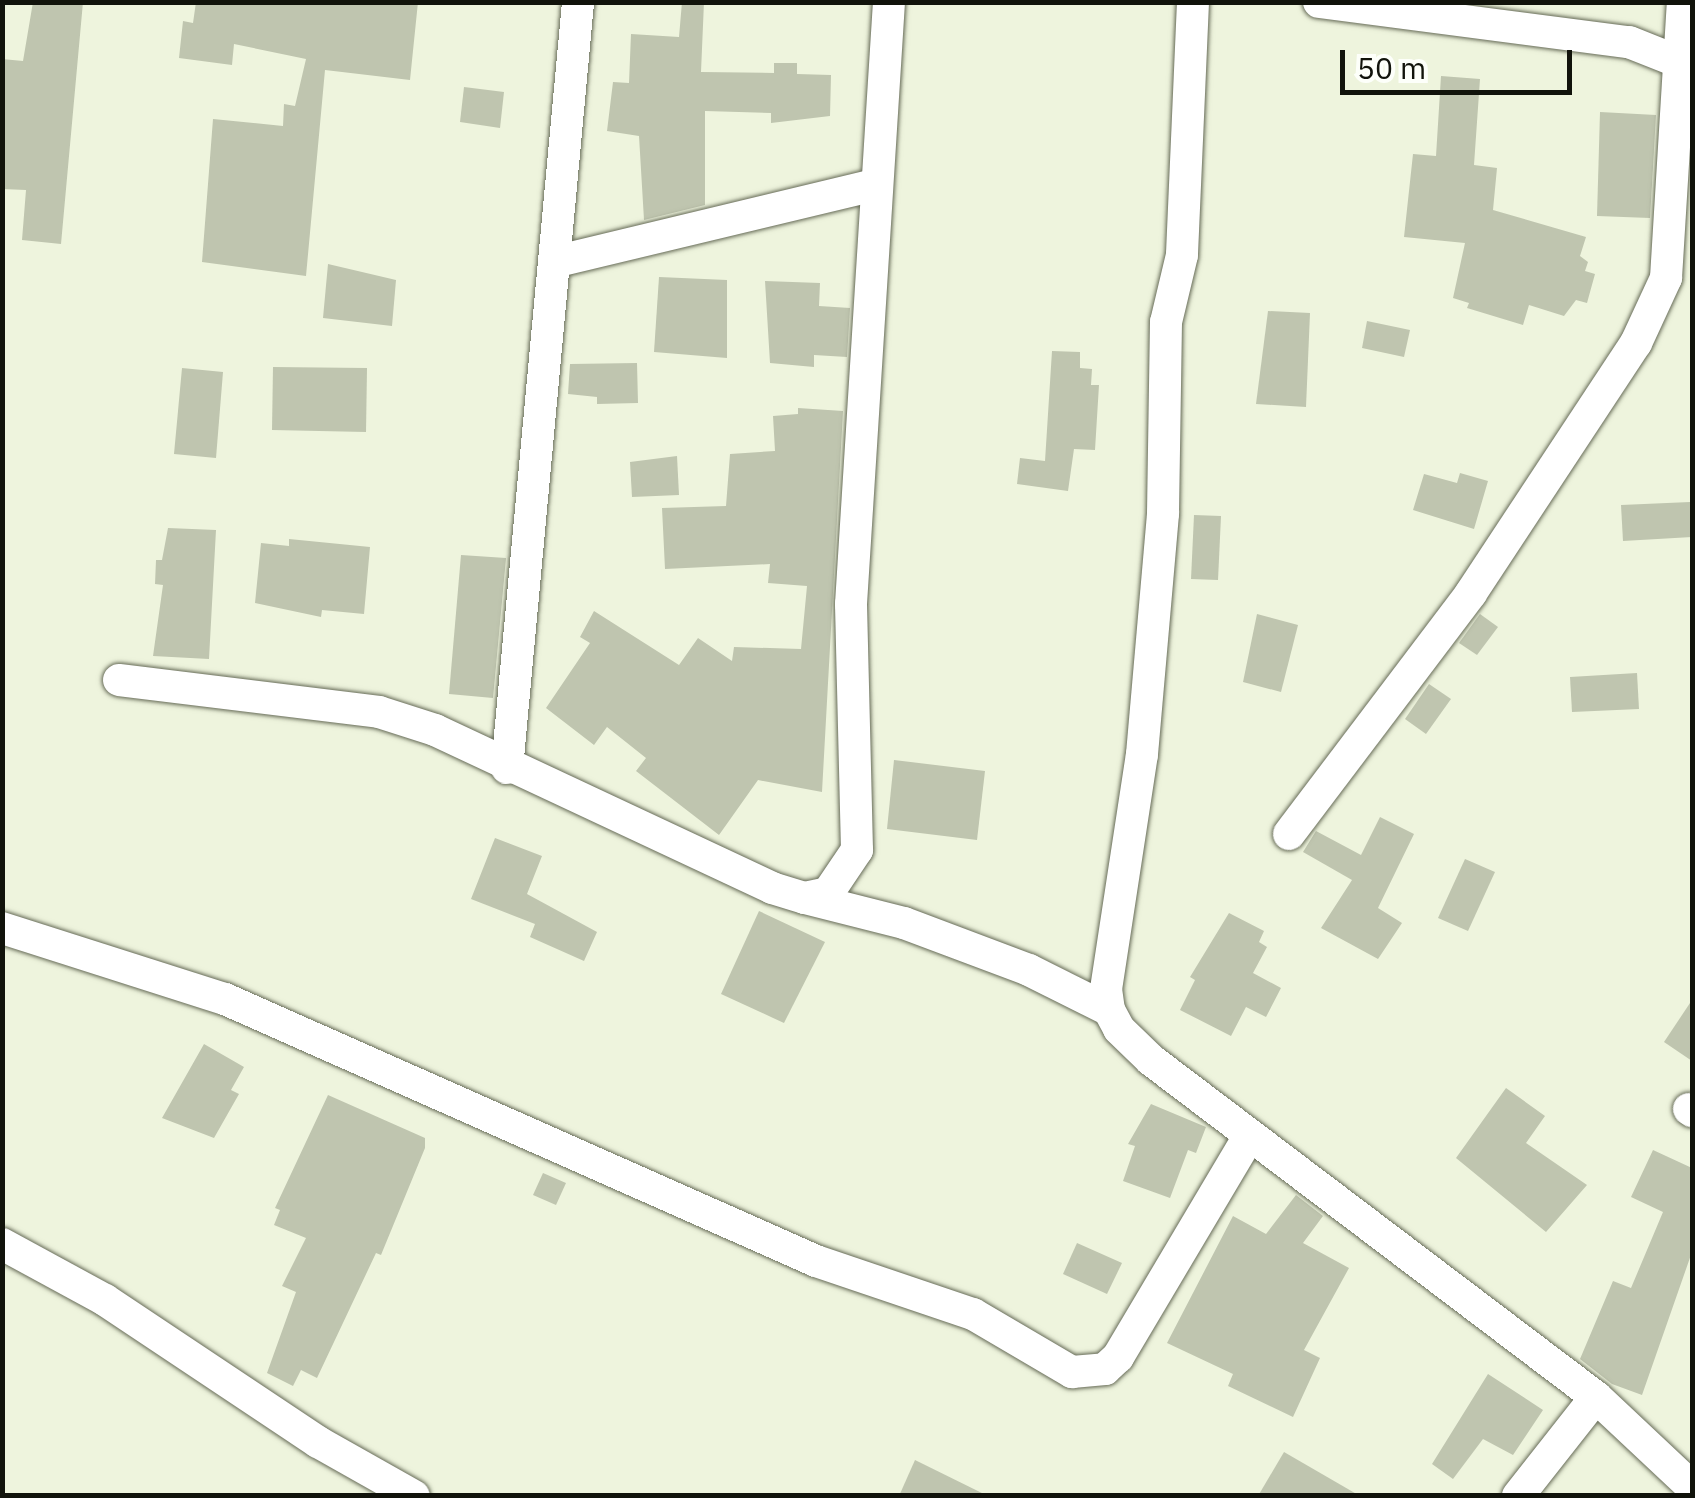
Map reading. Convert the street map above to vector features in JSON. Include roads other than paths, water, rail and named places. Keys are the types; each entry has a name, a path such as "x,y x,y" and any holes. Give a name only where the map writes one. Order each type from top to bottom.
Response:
{"street":[{"path":"507,768 558,261 578,2"},
{"path":"805,898 828,893 857,850 851,604 874,185 889,2"},
{"path":"1194,2 1182,254 1166,322 1161,532 1142,754 1106,989 1110,1010 1119,1029 1151,1060 1249,1136 1307,1172 1596,1397 1692,1488"},
{"path":"1319,2 1629,42 1686,64"},
{"path":"1289,834 1472,593 1636,343 1666,278 1686,64 1683,2"},
{"path":"558,261 874,185"},
{"path":"119,680 380,712 434,730 507,768 805,898 904,922 1030,970 1110,1010"},
{"path":"2,928 225,999 603,1161 816,1261 973,1314 1072,1372 1105,1369 1118,1358 1158,1279 1249,1136"},
{"path":"2,1244 121,1310 318,1442 414,1496"},
{"path":"1518,1496 1596,1397"}]}
